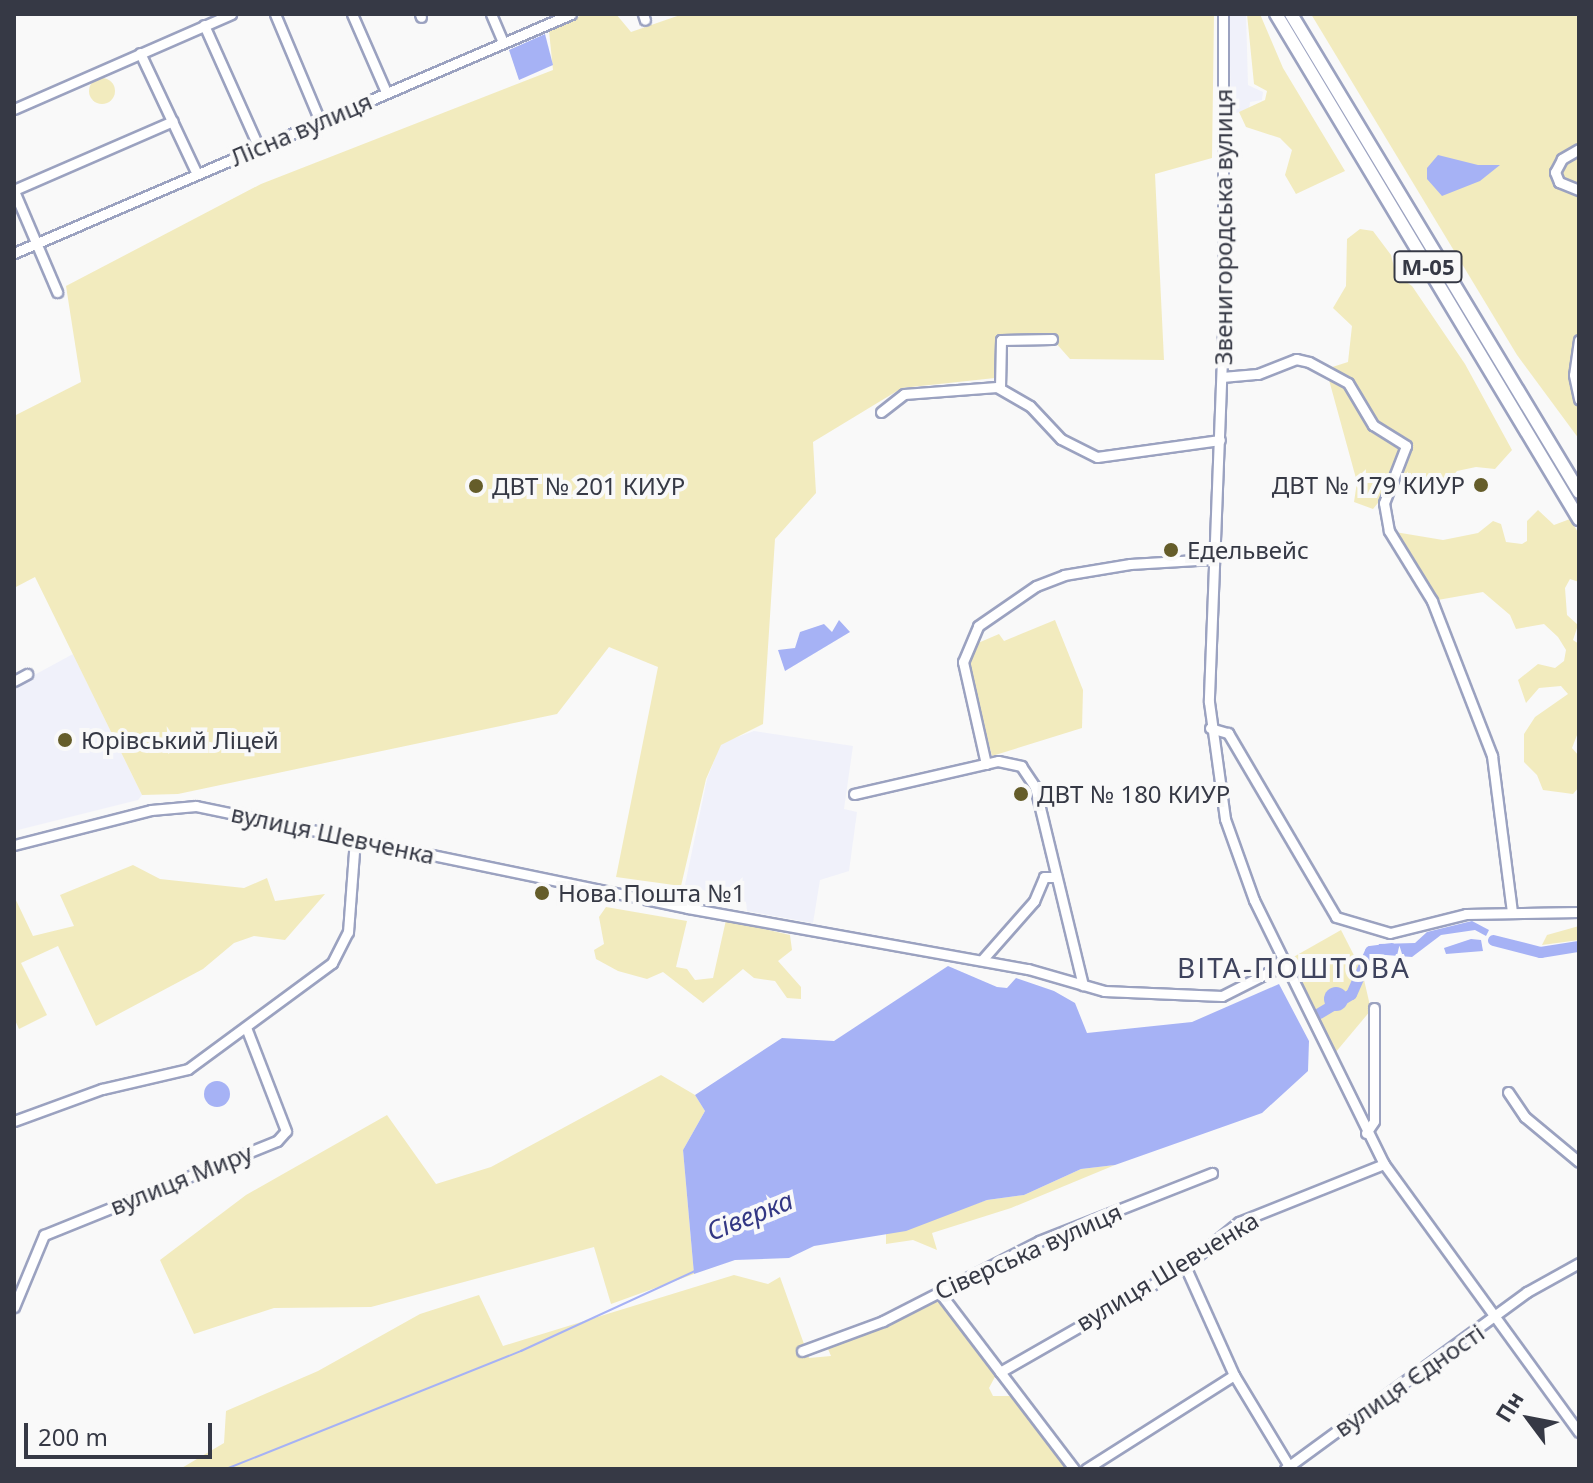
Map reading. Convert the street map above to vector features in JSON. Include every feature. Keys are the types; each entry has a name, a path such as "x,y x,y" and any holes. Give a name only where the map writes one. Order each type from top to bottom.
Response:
{"highway":[{"name":"М-05","path":"1276,14 1579,519"},
{"name":"М-05","path":"1291,14 1579,492"}],"street":[{"path":"14,109 231,14"},
{"path":"275,14 320,121"},
{"path":"352,14 386,92"},
{"path":"491,14 503,42"},
{"name":"Звенигородська вулиця","path":"1223,14 1222,377 1210,728 1231,841 1285,964 1384,1164 1579,1432"},
{"name":"Лісна вулиця","path":"14,253 566,15"},
{"path":"204,25 258,146"},
{"path":"140,53 197,174"},
{"path":"57,292 14,190 173,121"},
{"path":"1579,149 1562,159 1555,172 1559,182 1579,190"},
{"path":"1000,388 1001,340 1052,339"},
{"path":"1579,340 1574,375 1579,399"},
{"path":"1222,377 1258,374 1296,359 1309,362 1348,383 1350,394 1373,425 1406,446 1384,503 1389,531 1432,601 1492,756 1512,913"},
{"path":"881,412 904,394 1000,388 1030,406 1061,439 1097,457 1220,440"},
{"path":"1565,467 1579,475"},
{"path":"986,764 963,662 978,626 1036,586 1064,575 1130,564 1214,559"},
{"path":"14,681 27,674"},
{"path":"1210,728 1228,733 1336,917 1390,933 1459,915 1579,912"},
{"path":"854,794 1010,761 1030,776 1083,985"},
{"name":"вулиця Шевченка","path":"14,845 151,810 196,806 653,901 982,960 1112,992 1209,997 1244,989 1285,964"},
{"path":"14,1121 102,1089 188,1069 247,1030 340,954 348,932 355,838"},
{"path":"982,960 1034,901 1044,877 1055,877"},
{"path":"1366,1133 1374,1121 1374,1008"},
{"name":"вулиця Миру","path":"14,1307 44,1235 277,1141 286,1131 247,1030"},
{"path":"1508,1092 1525,1117 1579,1162"},
{"name":"вулиця Шевченка","path":"1000,1372 1185,1266 1239,1222 1384,1164"},
{"name":"Сіверська вулиця","path":"802,1351 940,1293 969,1272 1039,1241 1212,1173"},
{"name":"вулиця Єдності","path":"1287,1468 1527,1292 1579,1263"},
{"path":"1185,1266 1234,1375 1287,1468"},
{"path":"940,1293 1074,1469"},
{"path":"1086,1469 1234,1375"}],"shaded area":[{"path":"584,14 616,14 631,32 683,14 1214,14 1212,158 1155,174 1164,360 1070,359 1047,333 995,339 995,378 902,388 813,442 816,493 775,539 763,724 721,745 706,779 681,886 616,877 658,667 609,647 557,714 178,794 142,795 35,577 14,588 14,416 81,382 66,286 261,184 553,70 549,31"},
{"path":"1229,14 1246,14 1248,85 1263,92 1262,100 1250,102 1249,110 1231,114"},
{"path":"1247,14 1260,14 1283,68 1345,171 1296,194 1285,175 1292,150 1280,138 1246,127 1239,112 1265,100 1267,91 1254,84"},
{"path":"1311,14 1579,14 1579,439 1517,355"},
{"path":"102,78 111,82 115,91 111,100 102,104 93,100 89,91 93,82"},
{"path":"1360,229 1373,231 1391,255 1396,275 1412,286 1465,364 1512,450 1495,469 1476,467 1457,471 1450,479 1395,482 1373,509 1354,502 1357,482 1326,369 1348,362 1352,326 1333,308 1346,286 1347,239"},
{"path":"1538,510 1554,525 1570,519 1579,534 1579,582 1570,579 1565,588 1567,615 1578,625 1573,640 1579,644 1579,730 1572,748 1579,756 1579,787 1573,794 1543,790 1537,775 1524,762 1524,734 1535,717 1568,694 1561,686 1539,688 1526,703 1518,680 1538,664 1555,668 1564,661 1566,650 1558,637 1544,624 1516,629 1510,615 1483,592 1432,601 1389,531 1443,540 1478,533 1493,521 1501,524 1506,542 1522,544 1527,541 1527,521"},
{"path":"1055,620 1083,690 1082,728 992,756 967,662 971,646 999,634 1004,641"},
{"name":"Юрівський Ліцей","path":"73,654 142,795 138,800 14,831 14,686"},
{"path":"754,731 853,746 844,809 857,812 849,871 820,880 813,923 747,911 746,902 685,885 707,779 721,743"},
{"path":"133,865 160,879 244,888 267,878 275,901 325,894 285,940 254,936 234,943 203,969 96,1026 58,946 21,963 47,1015 19,1029 14,1018 14,896 33,936 74,926 60,895"},
{"path":"606,907 687,921 676,967 687,969 695,980 713,978 726,920 790,935 792,950 778,961 801,987 801,999 787,998 775,981 754,978 743,969 703,1003 663,972 647,979 618,971 596,959 594,950 604,944 599,917"},
{"path":"1579,926 1579,940 1542,945 1547,935"},
{"path":"1341,930 1362,971 1371,1010 1330,1059 1290,959"},
{"path":"661,1075 695,1095 705,1111 683,1150 694,1274 611,1304 594,1247 371,1307 274,1308 194,1334 160,1260 246,1195 387,1115 436,1184 491,1167"},
{"path":"1115,1165 1011,1208 932,1233 937,1250 913,1240 886,1244 886,1234 987,1200 1024,1195 1081,1169"},
{"path":"734,1275 768,1284 780,1277 809,1358 831,1356 828,1349 930,1298 945,1300 997,1373 989,1388 993,1396 1015,1396 1069,1469 180,1469 224,1443 226,1411 318,1371 420,1314 479,1295 503,1346"}],"water":[{"path":"545,34 553,65 519,80 509,50"},
{"path":"1438,155 1478,165 1500,165 1480,181 1442,196 1427,179 1427,168"},
{"path":"839,620 850,632 785,671 778,650 795,648 800,632 824,624 832,632"},
{"path":"1472,921 1489,930 1486,936 1475,930 1441,935 1412,957 1386,955 1378,948 1379,944 1415,943 1427,932"},
{"path":"1471,939 1481,940 1483,951 1446,954 1444,948"},
{"path":"948,966 997,987 1007,988 1016,978 1054,991 1075,1003 1087,1033 1192,1022 1279,984 1309,1041 1308,1071 1262,1113 1115,1165 1081,1169 1024,1195 987,1200 906,1231 814,1246 789,1258 735,1260 694,1274 683,1150 705,1111 695,1095 782,1038 834,1041"},
{"path":"1336,987 1345,990 1348,999 1345,1008 1336,1011 1327,1008 1324,999 1327,990"},
{"path":"217,1081 226,1085 230,1094 226,1103 217,1107 208,1103 204,1094 208,1085"}],"waterway":[{"name":"Сіверка","path":"1493,940 1540,952 1579,946"},
{"name":"Сіверка","path":"1319,1013 1351,994 1370,951 1391,948"},
{"name":"Сіверка","path":"226,1469 521,1351 695,1271"}],"place":[{"name":"ДВТ № 179 КИУР","path":"1481,485"},
{"name":"ДВТ № 201 КИУР","path":"476,486"},
{"name":"Едельвейс","path":"1171,550"},
{"name":"Юрівський Ліцей","path":"65,740"},
{"name":"ДВТ № 180 КИУР","path":"1021,794"},
{"name":"Нова Пошта №1","path":"542,893"}],"district":[{"name":"ВІТА-ПОШТОВА","path":"1294,967"}]}
